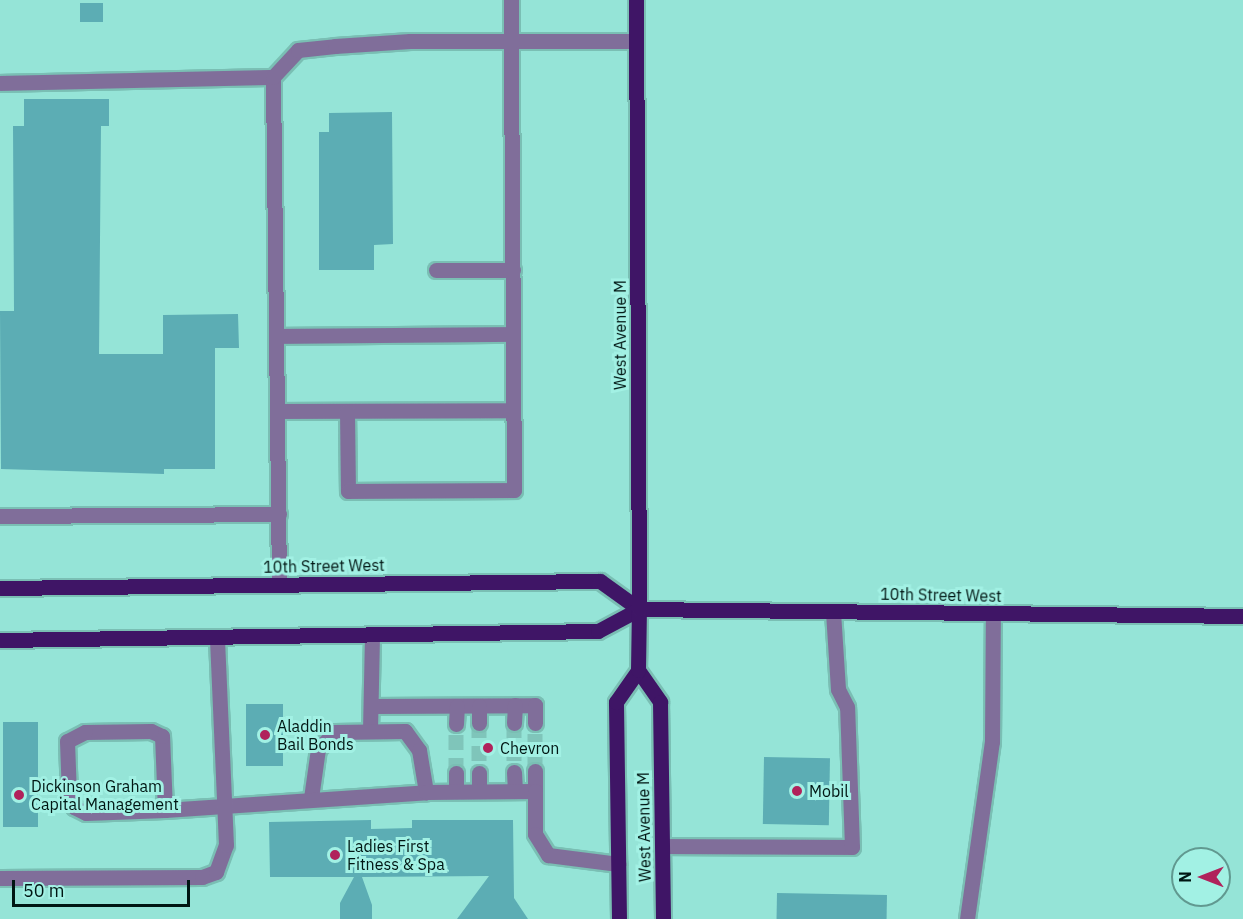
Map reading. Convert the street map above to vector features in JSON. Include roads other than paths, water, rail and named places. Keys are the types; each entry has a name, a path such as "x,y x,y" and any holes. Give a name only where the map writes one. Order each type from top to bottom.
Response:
{"main road":[{"name":"West Avenue M","path":"619,919 616,702 638,670 636,0"},
{"name":"10th Street West","path":"0,588 600,581 639,609"},
{"name":"10th Street West","path":"0,640 598,631 639,609 1243,616"},
{"name":"West Avenue M","path":"638,670 660,702 663,919"}],"lane":[{"path":"347,411 348,491 513,490 511,0"},
{"path":"279,585 273,77 298,50 410,41 512,44 636,41"},
{"path":"0,83 273,77"},
{"path":"436,270 513,270"},
{"path":"277,336 513,334"},
{"path":"278,411 513,410"},
{"path":"0,516 279,514"},
{"path":"663,846 852,847 847,707 838,689 833,611"},
{"path":"967,919 992,742 993,613"},
{"path":"370,731 372,636"},
{"path":"0,878 202,877 216,872 223,860 226,803 217,638"},
{"path":"514,723 515,705"},
{"path":"371,706 535,705 535,723"},
{"path":"456,724 457,706"},
{"path":"478,706 478,723"},
{"path":"165,810 162,736 151,731 85,732 67,741 69,795 74,807 86,813 165,810 226,803 426,792 535,790"},
{"path":"311,798 318,749 335,732 405,731 415,740 426,792"},
{"path":"535,771 535,834 548,855 618,864"},
{"path":"514,772 515,791"},
{"path":"456,773 456,791"},
{"path":"478,773 478,791"}],"tunnel":[{"path":"479,723 479,773"},
{"path":"514,723 514,772"},
{"path":"535,723 535,771"},
{"path":"456,724 456,773"}],"place":[{"name":"Aladdin Bail Bonds","path":"265,735"},
{"name":"Chevron","path":"488,748"},
{"name":"Mobil","path":"797,791"},
{"name":"Dickinson Graham Capital Management","path":"19,795"},
{"name":"Ladies First Fitness & Spa","path":"335,855"}]}
